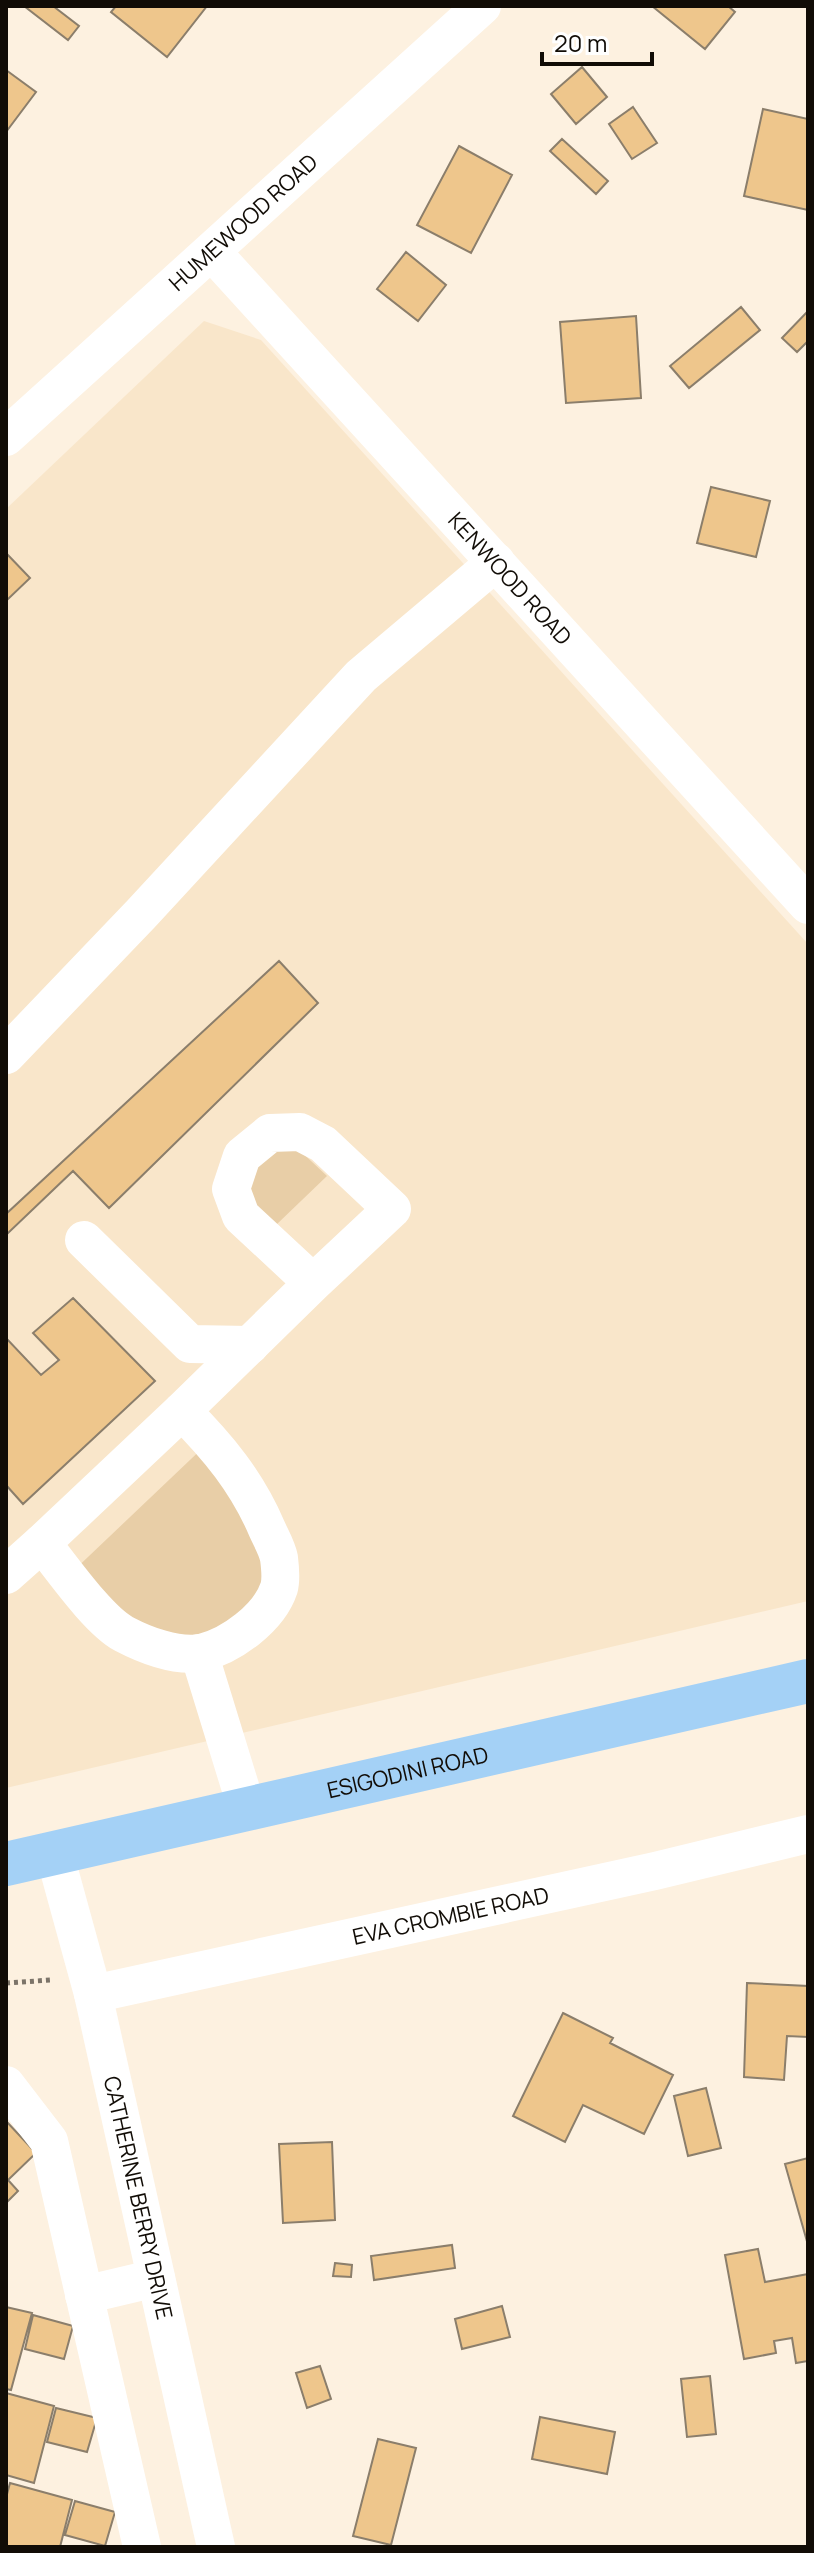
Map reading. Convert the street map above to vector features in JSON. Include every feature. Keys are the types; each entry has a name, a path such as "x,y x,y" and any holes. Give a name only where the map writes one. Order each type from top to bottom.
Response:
{"main road":[{"name":"ESIGODINI ROAD","path":"6,1864 808,1681"}],"street":[{"name":"HUMEWOOD ROAD","path":"6,437 482,6"},
{"name":"KENWOOD ROAD","path":"212,252 808,905"},
{"path":"6,1055 361,676 496,562"},
{"path":"84,1240 190,1344 250,1345"},
{"path":"6,1575 182,1411 313,1283"},
{"path":"42,1543 85,1597 122,1633 166,1651 199,1653 227,1642 248,1628 266,1609 279,1587 279,1556 254,1499 221,1451 182,1411"},
{"path":"199,1653 247,1809"},
{"name":"EVA CROMBIE ROAD","path":"93,1994 655,1871 808,1834"},
{"name":"CATHERINE BERRY DRIVE","path":"54,1852 93,1994 216,2547"},
{"path":"6,2085 49,2141 142,2547"},
{"path":"84,2295 156,2278"}],"shaded area":[{"path":"204,321 261,340 808,944 808,1601 6,1788 6,509"},
{"path":"295,1146 327,1176 276,1225 248,1199 255,1155"},
{"path":"211,1440 254,1499 266,1609 166,1651 68,1576"}],"building":[{"path":"24,6 53,6 79,26 68,40"},
{"path":"116,6 207,6 167,57 111,12"},
{"path":"652,6 728,6 735,12 705,49"},
{"path":"582,67 607,97 576,124 551,94"},
{"path":"6,70 36,92 6,132"},
{"path":"633,107 657,143 632,159 609,124"},
{"path":"763,109 808,119 808,210 744,196"},
{"path":"562,139 608,181 596,194 550,151"},
{"path":"459,146 512,175 471,253 417,225"},
{"path":"406,252 446,285 418,321 377,289"},
{"path":"741,307 760,330 689,388 670,366"},
{"path":"808,311 808,341 797,352 782,338"},
{"path":"636,316 641,398 566,403 560,322"},
{"path":"711,487 770,501 756,557 697,543"},
{"path":"6,553 30,578 6,601"},
{"path":"279,961 318,1003 109,1208 73,1171 6,1235 6,1214"},
{"path":"73,1298 155,1381 23,1504 6,1485 6,1338 41,1375 59,1360 33,1333"},
{"path":"747,1983 808,1986 808,2037 787,2036 784,2080 744,2077"},
{"path":"563,2013 613,2038 610,2043 673,2075 644,2134 583,2105 565,2142 513,2116"},
{"path":"706,2088 721,2148 688,2156 674,2096"},
{"path":"6,2121 36,2153 8,2180 18,2191 6,2203"},
{"path":"332,2142 335,2220 283,2223 279,2144"},
{"path":"808,2158 808,2245 785,2164"},
{"path":"452,2245 455,2268 374,2280 371,2256"},
{"path":"758,2249 765,2282 808,2274 808,2361 796,2363 792,2338 774,2341 776,2353 744,2359 725,2255"},
{"path":"335,2263 352,2265 351,2277 333,2276"},
{"path":"502,2306 510,2337 462,2349 455,2319"},
{"path":"6,2307 32,2313 11,2390 6,2389"},
{"path":"33,2315 73,2326 64,2359 25,2349"},
{"path":"320,2366 331,2399 307,2408 296,2373"},
{"path":"710,2376 716,2434 687,2437 681,2379"},
{"path":"6,2393 54,2406 34,2483 6,2475"},
{"path":"56,2408 97,2418 87,2452 47,2442"},
{"path":"540,2417 615,2432 607,2474 532,2459"},
{"path":"378,2439 416,2448 391,2545 353,2536"},
{"path":"10,2483 72,2500 60,2547 6,2547 6,2498"},
{"path":"75,2501 115,2512 105,2546 65,2535"}]}
